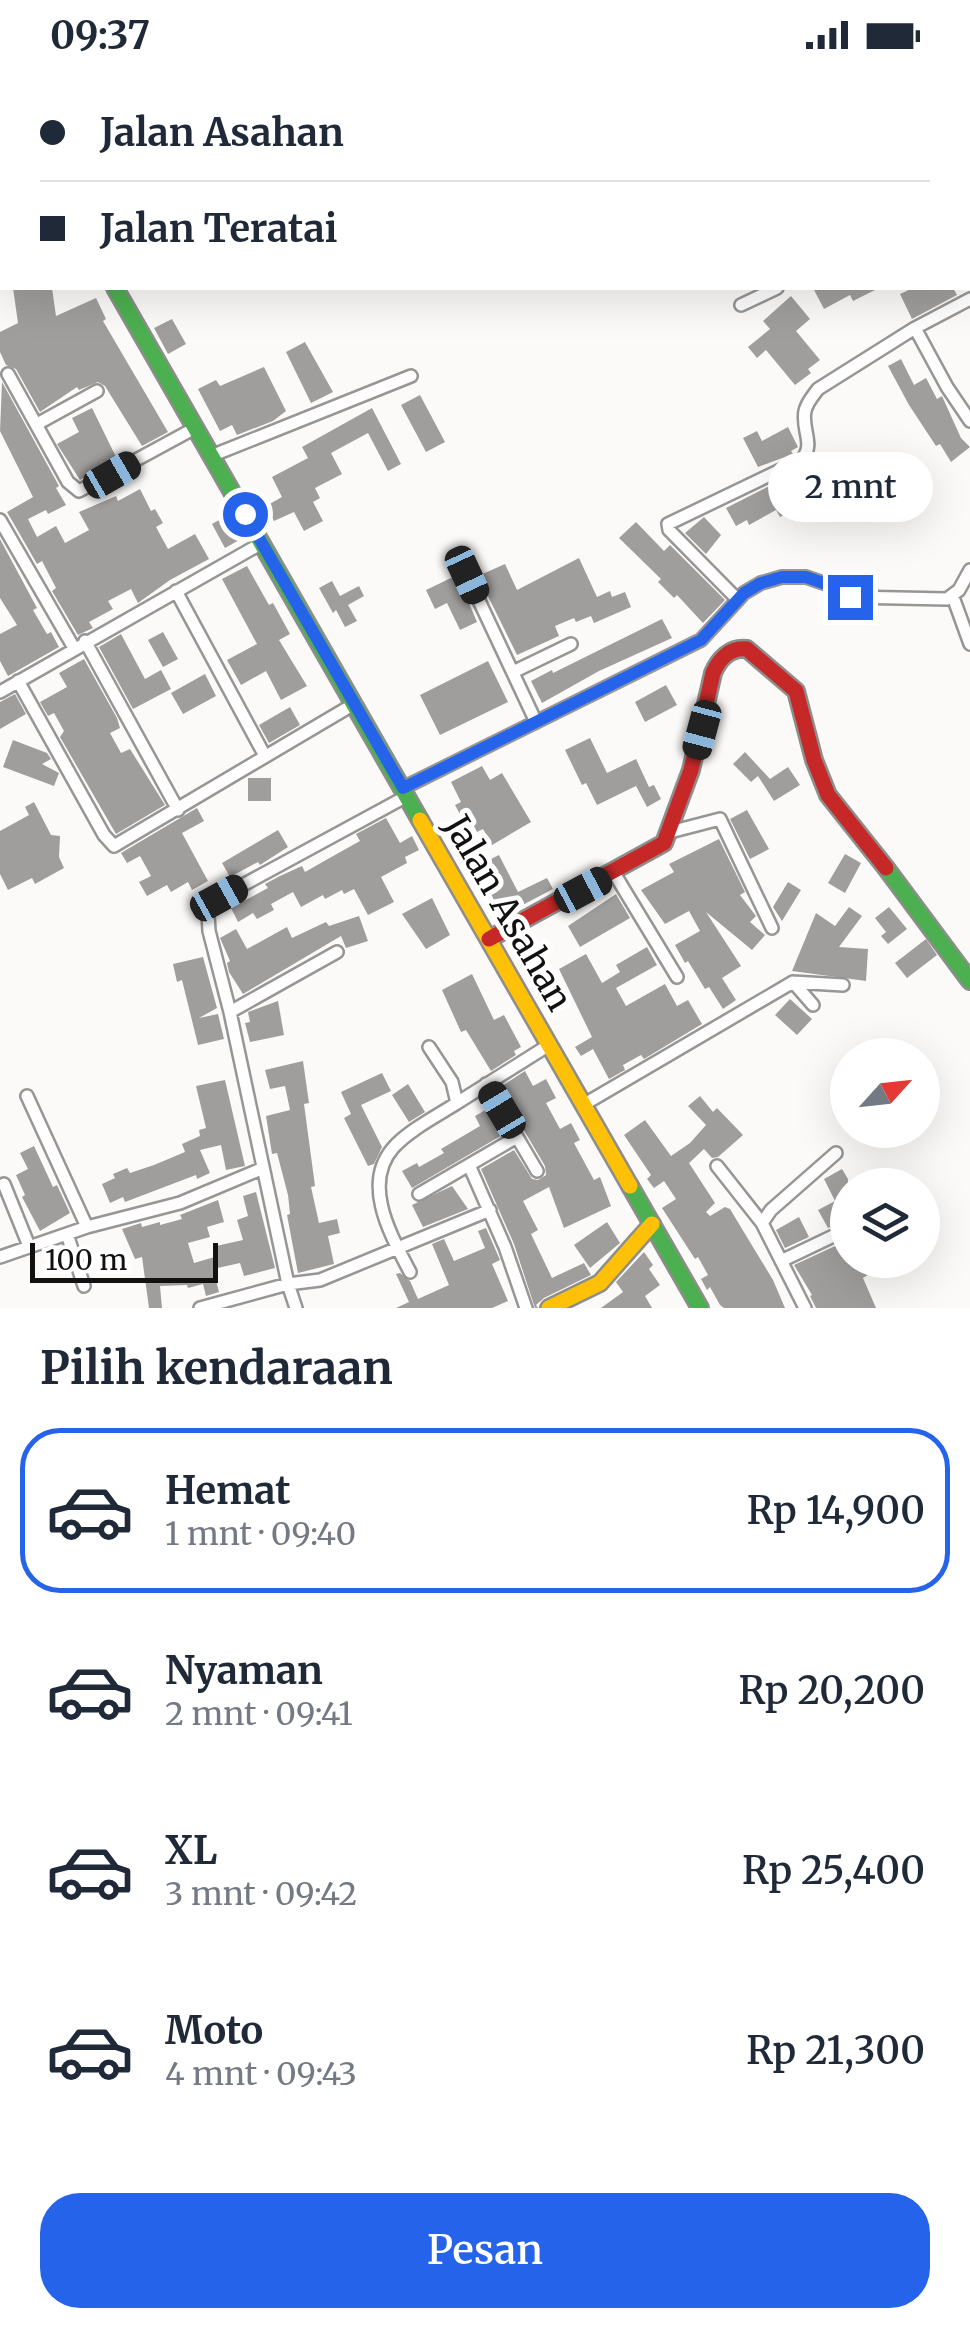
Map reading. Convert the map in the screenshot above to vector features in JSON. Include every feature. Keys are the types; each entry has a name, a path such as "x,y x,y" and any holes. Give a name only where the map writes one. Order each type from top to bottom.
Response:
{"main road":[{"name":"Jalan Asahan","path":"117,290 700,1308"},
{"path":"489,940 658,849 670,832 691,770 707,690 719,660 738,648 747,649 796,691 814,760 828,795 970,981"},
{"path":"549,1308 600,1283 652,1224"}],"street":[{"path":"740,305 773,290"},
{"path":"738,600 668,524 801,460 809,446 804,416 818,389 916,328 970,300"},
{"path":"916,328 970,421"},
{"path":"8,374 68,482 79,492 196,428"},
{"path":"212,456 411,376"},
{"path":"37,424 97,392"},
{"path":"0,520 178,810"},
{"path":"262,544 6,684 110,844 119,844 354,704"},
{"path":"953,597 970,570"},
{"path":"467,575 536,722"},
{"path":"296,1308 209,931 208,914 214,902 405,792 701,640 738,600 761,583 782,577 806,577 850,597 953,597"},
{"path":"176,591 265,756"},
{"path":"953,597 970,644"},
{"path":"512,672 570,644"},
{"path":"670,832 720,819 772,928"},
{"path":"614,873 676,977"},
{"path":"230,1012 337,952"},
{"path":"583,1104 792,982 843,985"},
{"path":"792,982 813,1004"},
{"path":"410,1272 384,1220 380,1173 394,1147 549,1045"},
{"path":"429,1047 452,1082 457,1102"},
{"path":"486,1084 537,1171"},
{"path":"28,1096 87,1227"},
{"path":"419,1194 517,1137"},
{"path":"762,1223 771,1210 836,1153"},
{"path":"469,1165 526,1308"},
{"path":"717,1166 762,1223 805,1308"},
{"path":"0,1257 87,1227 180,1203 261,1168"},
{"path":"4,1184 29,1246"},
{"path":"200,1308 288,1284 320,1280 490,1210"},
{"path":"67,1234 84,1286"},
{"path":"781,1261 830,1238"}],"building":[{"path":"13,290 52,290 56,316 96,298 106,319 103,321 168,432 142,446 105,386 98,382 79,390 77,387 40,412 16,369 6,365 0,352 0,332 18,323"},
{"path":"814,290 875,290 853,301 850,295 824,309"},
{"path":"909,290 954,290 957,295 912,319 900,294"},
{"path":"791,296 810,319 796,331 820,360 795,385 766,350 757,358 748,347 770,329 763,321"},
{"path":"172,319 186,344 168,354 154,328"},
{"path":"305,342 333,392 311,403 286,352"},
{"path":"901,359 914,385 926,378 937,399 942,396 961,438 970,447 951,462 909,405 888,366"},
{"path":"264,367 286,411 273,421 237,435 232,425 220,431 198,389 216,380 220,386"},
{"path":"2,382 66,505 28,519 37,537 56,526 65,543 89,530 79,512 116,496 118,501 140,489 151,511 155,509 163,523 156,527 168,549 195,534 209,559 138,603 131,589 108,601 113,609 89,622 93,628 78,635 52,591 56,588 42,561 37,564 7,512 33,497 0,431"},
{"path":"420,395 445,442 426,452 401,405"},
{"path":"92,408 117,459 80,480 57,444 79,432 72,418"},
{"path":"372,408 401,464 388,471 368,433 331,453 342,474 315,488 320,498 313,502 323,521 304,531 294,512 274,521 266,506 282,497 272,477 308,458 302,447"},
{"path":"788,427 798,447 791,451 793,454 758,467 743,438 757,431 762,441"},
{"path":"801,470 817,500 780,517 776,510 749,525 747,520 736,526 726,508"},
{"path":"228,515 241,539 225,548 212,524"},
{"path":"704,517 721,535 706,554 685,533"},
{"path":"636,522 664,551 670,545 725,600 703,623 677,595 674,598 658,582 661,579 619,538"},
{"path":"0,539 37,608 33,610 59,647 8,676 0,661 0,634 17,625 0,598"},
{"path":"579,558 597,597 610,591 612,597 625,592 631,607 594,623 591,616 555,626 559,636 517,655 478,576 505,564 517,590"},
{"path":"247,566 290,634 279,640 307,686 281,700 266,671 241,685 227,660 257,644 222,579"},
{"path":"453,577 477,622 460,630 447,603 435,609 426,590"},
{"path":"332,581 340,596 359,586 364,596 348,605 357,621 345,627 319,588"},
{"path":"662,619 672,638 599,671 542,703 531,681"},
{"path":"163,632 178,659 163,667 148,640"},
{"path":"121,634 145,679 161,670 171,689 133,709 99,647"},
{"path":"84,659 117,718 120,728 110,733 121,753 130,749 165,805 116,834 60,737 64,731 54,713 48,716 40,702 67,687 59,673"},
{"path":"488,661 508,702 440,735 420,695"},
{"path":"205,674 216,696 183,714 171,693"},
{"path":"666,685 677,705 645,722 635,702"},
{"path":"15,694 26,714 0,729 0,702"},
{"path":"290,707 300,725 269,743 259,725"},
{"path":"590,738 607,773 636,759 649,787 654,785 661,799 647,807 636,786 597,805 565,750"},
{"path":"13,740 47,753 51,759 42,764 59,773 54,786 3,767"},
{"path":"745,752 770,779 788,767 800,785 774,801 758,776 751,782 733,764"},
{"path":"482,766 490,780 502,773 531,822 492,845 483,829 477,832 468,814 462,818 455,805 461,802 451,782"},
{"path":"248,778 271,778 271,801 248,801"},
{"path":"34,802 51,835 60,836 59,857 64,868 35,884 32,878 8,890 0,874 0,831 29,815 25,807"},
{"path":"197,808 204,821 182,833 208,881 192,890 188,882 171,892 167,885 147,896 139,882 151,876 140,856 127,863 121,853"},
{"path":"747,810 769,849 750,859 730,819"},
{"path":"386,818 400,843 412,836 419,850 405,857 407,863 381,877 394,902 368,915 354,889 325,899 323,895 301,907 293,892 271,904 274,910 257,919 253,913 238,922 229,904 242,897 244,901 268,888 265,884 302,866 305,872 360,841 356,834"},
{"path":"278,830 288,847 260,865 258,862 230,877 222,863"},
{"path":"719,839 745,892 740,895 756,916 750,922 765,935 752,950 706,912 741,966 722,978 736,1000 723,1009 675,945 700,931 689,911 665,924 641,890 674,872 669,864"},
{"path":"845,854 861,863 845,893 828,883"},
{"path":"499,855 518,892 547,878 553,889 502,916 477,866"},
{"path":"788,882 801,890 782,921 773,907"},
{"path":"616,894 630,918 580,947 568,926"},
{"path":"432,898 450,935 426,949 402,914"},
{"path":"849,907 862,916 839,947 868,949 866,981 792,971 816,913 835,926"},
{"path":"889,907 907,929 888,944 881,936 886,932 875,918"},
{"path":"359,916 368,941 346,948 341,936 243,994 229,972 230,961 220,938 236,929 247,949 287,927 292,938 326,922 329,926"},
{"path":"926,939 937,955 907,978 895,963"},
{"path":"647,947 657,965 616,988 626,1006 665,984 677,1006 688,1000 702,1024 644,1059 641,1055 623,1065 625,1070 609,1079 593,1049 581,1056 575,1047 592,1037 559,969 586,954 602,983 620,972 616,965"},
{"path":"203,957 217,1008 199,1018 218,1014 224,1039 198,1045 182,980 177,982 173,964"},
{"path":"472,974 494,1020 504,1015 521,1047 514,1051 516,1055 491,1071 466,1030 461,1032 442,990"},
{"path":"790,999 812,1019 797,1035 775,1015"},
{"path":"278,1001 284,1035 250,1042 245,1023 250,1022 248,1012"},
{"path":"303,1061 309,1103 304,1104 315,1186 311,1187 319,1223 337,1219 340,1233 328,1236 334,1264 298,1273 287,1215 288,1195 277,1153 272,1154 266,1116 290,1110 285,1086 270,1089 265,1070"},
{"path":"525,1071 533,1086 546,1079 556,1098 546,1103 560,1129 571,1123 580,1140 574,1143 594,1180 600,1177 611,1206 564,1228 549,1187 523,1201 538,1230 531,1234 552,1278 584,1263 591,1275 544,1298 536,1305 538,1308 535,1308 514,1244 481,1169 514,1150 532,1179 546,1175 545,1166 499,1088"},
{"path":"382,1073 391,1091 361,1105 382,1147 374,1164 368,1166 344,1118 351,1114 341,1092"},
{"path":"225,1080 245,1166 226,1170 221,1145 200,1150 210,1173 125,1202 123,1197 110,1203 102,1184 115,1178 113,1174 127,1168 130,1173 185,1152 182,1144 200,1136 199,1130 206,1128 196,1086"},
{"path":"408,1084 425,1112 409,1122 392,1095"},
{"path":"700,1096 713,1112 717,1108 743,1135 718,1157 712,1158 704,1149 689,1163 715,1203 706,1212 710,1216 725,1207 730,1209 773,1280 785,1308 720,1305 701,1279 708,1275 698,1257 695,1259 662,1208 676,1199 664,1181 654,1188 647,1179 651,1175 624,1135 645,1120 671,1156 706,1125 688,1106"},
{"path":"489,1108 504,1134 412,1188 402,1171 417,1163 419,1167 444,1153 441,1149 480,1126 475,1116"},
{"path":"34,1146 70,1213 40,1231 22,1197 25,1195 16,1175 28,1169 20,1153"},
{"path":"452,1186 468,1209 423,1227 412,1205"},
{"path":"256,1192 275,1268 244,1276 240,1263 213,1269 219,1292 206,1296 203,1284 188,1288 160,1286 162,1308 149,1308 142,1257 135,1259 122,1229 182,1219 180,1215 218,1200 224,1222 207,1227 210,1237 188,1243 194,1263 218,1256 216,1246 243,1240 237,1220 248,1216 243,1196"},
{"path":"830,1204 830,1227 828,1228 818,1210"},
{"path":"799,1217 809,1237 785,1248 776,1230"},
{"path":"607,1222 620,1243 590,1268 574,1245"},
{"path":"486,1228 500,1260 492,1264 508,1301 492,1308 396,1308 409,1302 396,1274 410,1281 418,1299 449,1285 432,1244 444,1239 454,1261 485,1248 478,1231"},
{"path":"830,1248 830,1278 863,1278 876,1308 816,1308 794,1265"},
{"path":"644,1252 660,1285 645,1296 652,1308 601,1308 623,1292 616,1282"}],"traffic: fast":[{"path":"116,290 420,820"},
{"path":"886,868 970,981"},
{"path":"630,1186 700,1308"}],"traffic: slow":[{"path":"420,820 630,1186"},
{"path":"549,1308 600,1283 652,1224"}],"traffic: jam":[{"path":"489,939 664,843 691,770 713,673 718,663 735,650 747,649 796,691 814,760 828,795 886,868"}],"route":[{"path":"245,514 403,788 701,640 744,593 761,583 782,577 806,577 850,597"}]}
